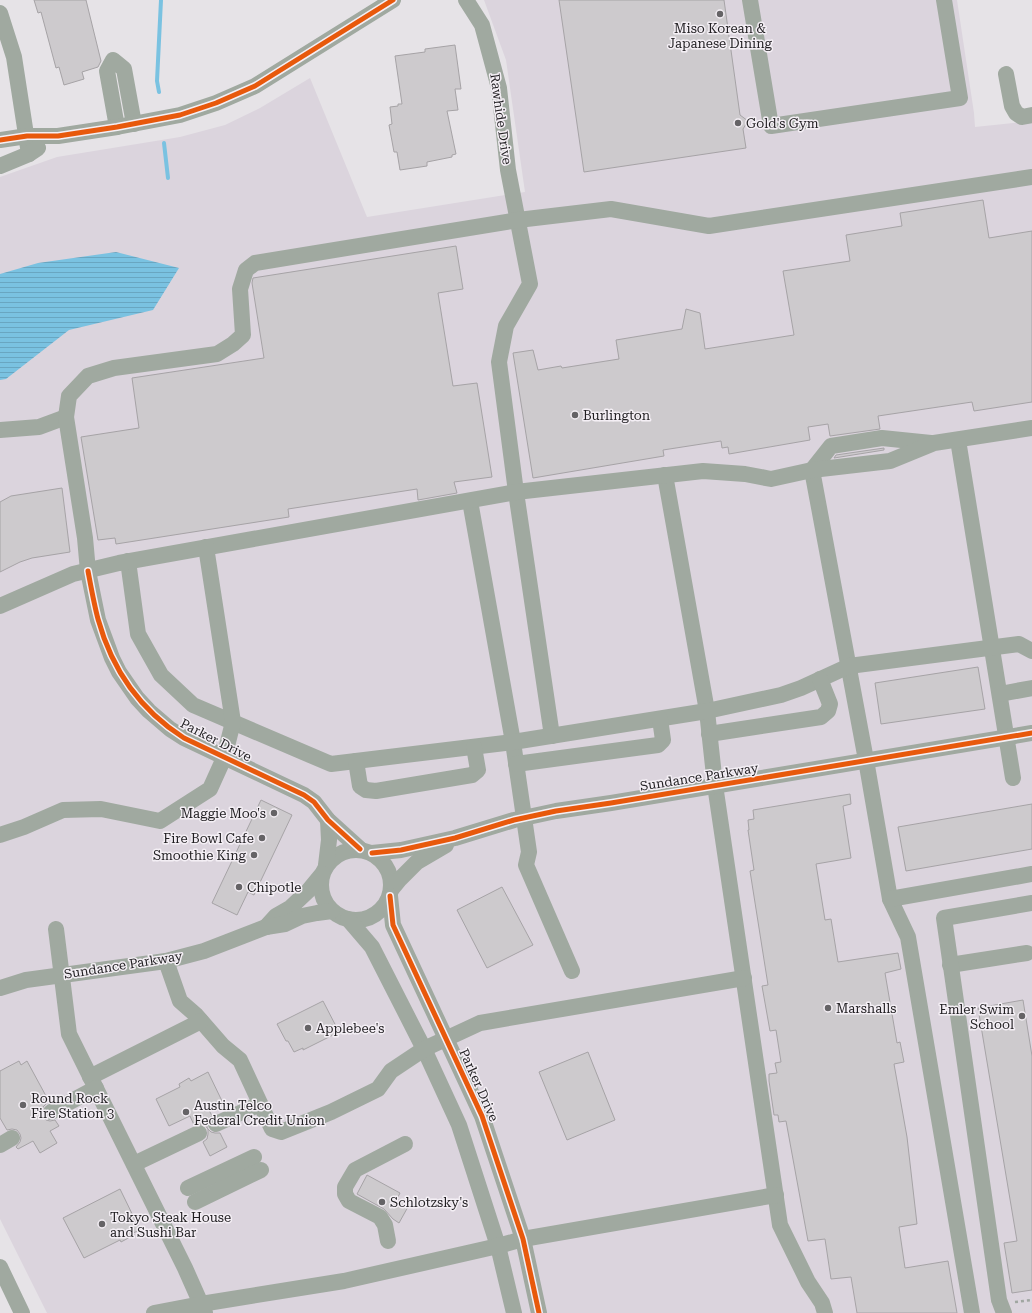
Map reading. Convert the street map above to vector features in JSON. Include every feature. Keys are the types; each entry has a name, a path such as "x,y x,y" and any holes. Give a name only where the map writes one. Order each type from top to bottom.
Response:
{"street":[{"path":"0,140 26,136 58,136 118,127 180,115 216,103 255,86 393,0"},
{"name":"Rawhide Drive","path":"466,0 482,25 499,88 508,170 530,284 506,326 499,362 516,492 552,736"},
{"path":"750,0 771,126 960,98 944,0"},
{"path":"0,13 14,57 30,154"},
{"path":"118,127 107,71 113,60 124,69 134,124"},
{"path":"1006,74 1012,106 1016,113 1022,117 1032,115"},
{"path":"0,166 30,154 58,136"},
{"path":"518,220 611,209 709,226 1032,177"},
{"name":"Parker Drive","path":"366,851 328,820 314,802 304,795 224,758 184,738 170,729 149,711 137,698 119,672 112,658 98,620 88,571 85,538 66,417 69,396 88,376 114,368 217,354 233,344 243,335 240,289 246,270 255,263 518,220"},
{"path":"0,430 39,427 66,417"},
{"path":"972,1313 908,937 890,899 849,666 812,470 831,446 882,438 934,443 1032,428"},
{"path":"958,440 1013,778"},
{"path":"0,606 73,574 128,561 516,492 703,471 745,474 771,479 812,470 890,461 934,443"},
{"path":"665,475 707,711 715,785 780,1225 808,1282 822,1303 825,1313"},
{"path":"470,501 513,742 529,852 526,865 572,971"},
{"path":"0,835 24,827 63,810 101,809 160,821 210,789 224,758 233,722 206,547"},
{"path":"128,561 138,634 157,670 193,704 331,764 513,742 707,711 780,695 801,688 849,666 1019,644 1032,651"},
{"path":"709,734 821,717 828,711 830,704 820,680"},
{"path":"1000,694 1032,688"},
{"path":"516,764 658,745 663,740 660,719"},
{"name":"Sundance Parkway","path":"366,851 401,850 455,838 524,818 563,809 1032,733"},
{"path":"356,761 360,786 366,790 376,791 472,775 478,770 474,747"},
{"path":"324,870 335,856 347,850 366,851 381,860 388,868 391,879 390,893 383,907 376,915 361,920 348,919 332,911 326,904 320,884 329,840 328,820"},
{"name":"Sundance Parkway","path":"390,893 400,879 418,862 455,838"},
{"name":"Sundance Parkway","path":"266,927 276,916 290,908 308,892 324,870"},
{"path":"890,899 1032,874"},
{"name":"Parker Drive","path":"390,893 393,925 482,1116 523,1239 539,1313"},
{"path":"1004,1313 998,1292 944,918 1032,903"},
{"name":"Sundance Parkway","path":"0,988 26,980 166,961 204,951 266,927 285,924 302,916 317,912 332,911"},
{"path":"348,919 372,947 424,1049 459,1125 498,1246 514,1313"},
{"path":"56,929 69,1034 186,1268 203,1309"},
{"path":"950,965 1027,953"},
{"path":"166,961 180,1001 201,1021 223,1046 240,1060 272,1129 280,1132 331,1112 378,1089 391,1071 424,1049 480,1023 744,978"},
{"path":"51,1112 93,1082 201,1021"},
{"path":"216,1124 260,1104"},
{"path":"134,1164 199,1133"},
{"path":"388,1241 385,1225 380,1217 348,1201 344,1194 355,1170 405,1144"},
{"path":"191,1195 258,1163"},
{"path":"154,1313 203,1309 344,1281 523,1239 776,1195"},
{"path":"0,1268 22,1313"}],"shaded area":[{"path":"484,0 957,0 975,127 1032,121 1032,1313 47,1313 0,1219 0,177 57,157 180,137 225,125 260,108 310,78 367,217 525,192 506,60"}],"water":[{"path":"116,252 179,268 153,310 69,330 6,379 0,380 0,274 38,263"}],"building":[{"path":"34,0 86,0 101,61 98,67 82,72 84,79 64,85 59,67 56,68 41,12 38,13"},
{"path":"559,0 724,0 740,115 748,121 743,129 746,148 584,172"},
{"path":"455,45 461,89 455,89 458,110 447,111 456,154 452,155 452,157 427,162 427,166 400,170 397,152 394,152 389,125 392,124 390,107 402,104 395,56 425,52 425,49"},
{"path":"983,200 989,238 1032,231 1032,402 974,411 972,402 878,416 880,429 830,436 828,424 808,427 810,440 729,454 728,447 722,448 721,441 663,450 664,456 533,478 513,353 533,350 538,370 561,366 562,368 619,359 616,340 682,329 686,309 700,313 705,349 794,335 783,271 850,261 846,235 902,226 900,213"},
{"path":"456,246 463,289 438,293 453,386 477,383 492,477 454,482 457,493 418,500 417,489 288,509 289,517 116,544 115,538 98,540 81,437 139,428 132,378 264,358 252,283 253,278"},
{"path":"884,448 884,450 834,458 836,455"},
{"path":"62,488 70,552 32,558 0,572 0,502 11,496"},
{"path":"978,667 985,709 881,724 875,683"},
{"path":"850,794 851,804 843,806 851,858 816,864 825,920 831,919 838,962 898,953 901,969 885,973 897,1043 900,1042 904,1062 894,1064 907,1137 917,1224 899,1227 905,1268 948,1261 957,1313 857,1313 851,1277 831,1279 825,1239 808,1241 786,1121 779,1122 778,1115 774,1115 769,1074 777,1073 775,1063 781,1062 776,1030 770,1031 762,986 768,985 750,871 754,870 748,820 754,819 753,810"},
{"path":"261,800 292,815 254,895 248,892 237,915 212,903"},
{"path":"1032,804 1032,849 906,871 898,827"},
{"path":"502,887 533,945 487,968 457,910"},
{"path":"1023,1000 1032,1056 1032,1290 1012,1293 1004,1243 1017,1241 978,1008"},
{"name":"Applebee's","path":"323,1001 339,1032 303,1050 303,1048 294,1052 277,1024"},
{"path":"588,1052 615,1120 567,1140 539,1072"},
{"name":"Round Rock Fire Station 3","path":"19,1061 21,1065 27,1061 46,1096 43,1098 46,1104 42,1111 43,1117 50,1121 55,1120 59,1126 50,1131 57,1143 40,1153 33,1141 18,1149 16,1147 20,1142 20,1134 17,1130 7,1130 0,1118 0,1071"},
{"name":"Austin Telco Federal Credit Union","path":"208,1072 222,1101 208,1108 212,1116 208,1119 207,1128 205,1125 194,1125 190,1116 169,1126 156,1099 180,1087 179,1084 189,1078 191,1081"},
{"path":"208,1129 211,1132 220,1133 227,1147 210,1156 203,1142 207,1139"},
{"name":"Schlotzsky's","path":"367,1175 400,1193 397,1199 409,1205 399,1223 384,1209 357,1194"},
{"name":"Tokyo Steak House and Sushi Bar","path":"120,1189 140,1230 133,1233 134,1235 121,1242 120,1240 84,1258 63,1218"}],"waterway":[{"path":"159,92 157,81 161,0"},
{"path":"164,143 168,178"}],"cycle path":[{"path":"0,140 27,136 58,136 117,127 180,115 216,103 255,86 393,0"},
{"path":"88,571 98,619 111,655 130,687 154,715 184,738 304,795 314,802 328,820 360,849"},
{"path":"372,853 401,850 455,838 514,820 556,811 1032,733"},
{"path":"390,896 393,925 482,1116 523,1239 539,1313"}],"place":[{"name":"Miso Korean & Japanese Dining","path":"720,14"},
{"name":"Gold's Gym","path":"738,123"},
{"name":"Burlington","path":"575,415"},
{"name":"Maggie Moo's","path":"274,813"},
{"name":"Fire Bowl Cafe","path":"262,838"},
{"name":"Smoothie King","path":"254,855"},
{"name":"Chipotle","path":"239,887"},
{"name":"Marshalls","path":"828,1008"},
{"name":"Emler Swim School","path":"1022,1016"},
{"name":"Applebee's","path":"308,1028"},
{"name":"Round Rock Fire Station 3","path":"23,1105"},
{"name":"Austin Telco Federal Credit Union","path":"186,1112"},
{"name":"Schlotzsky's","path":"382,1202"},
{"name":"Tokyo Steak House and Sushi Bar","path":"102,1224"}]}
